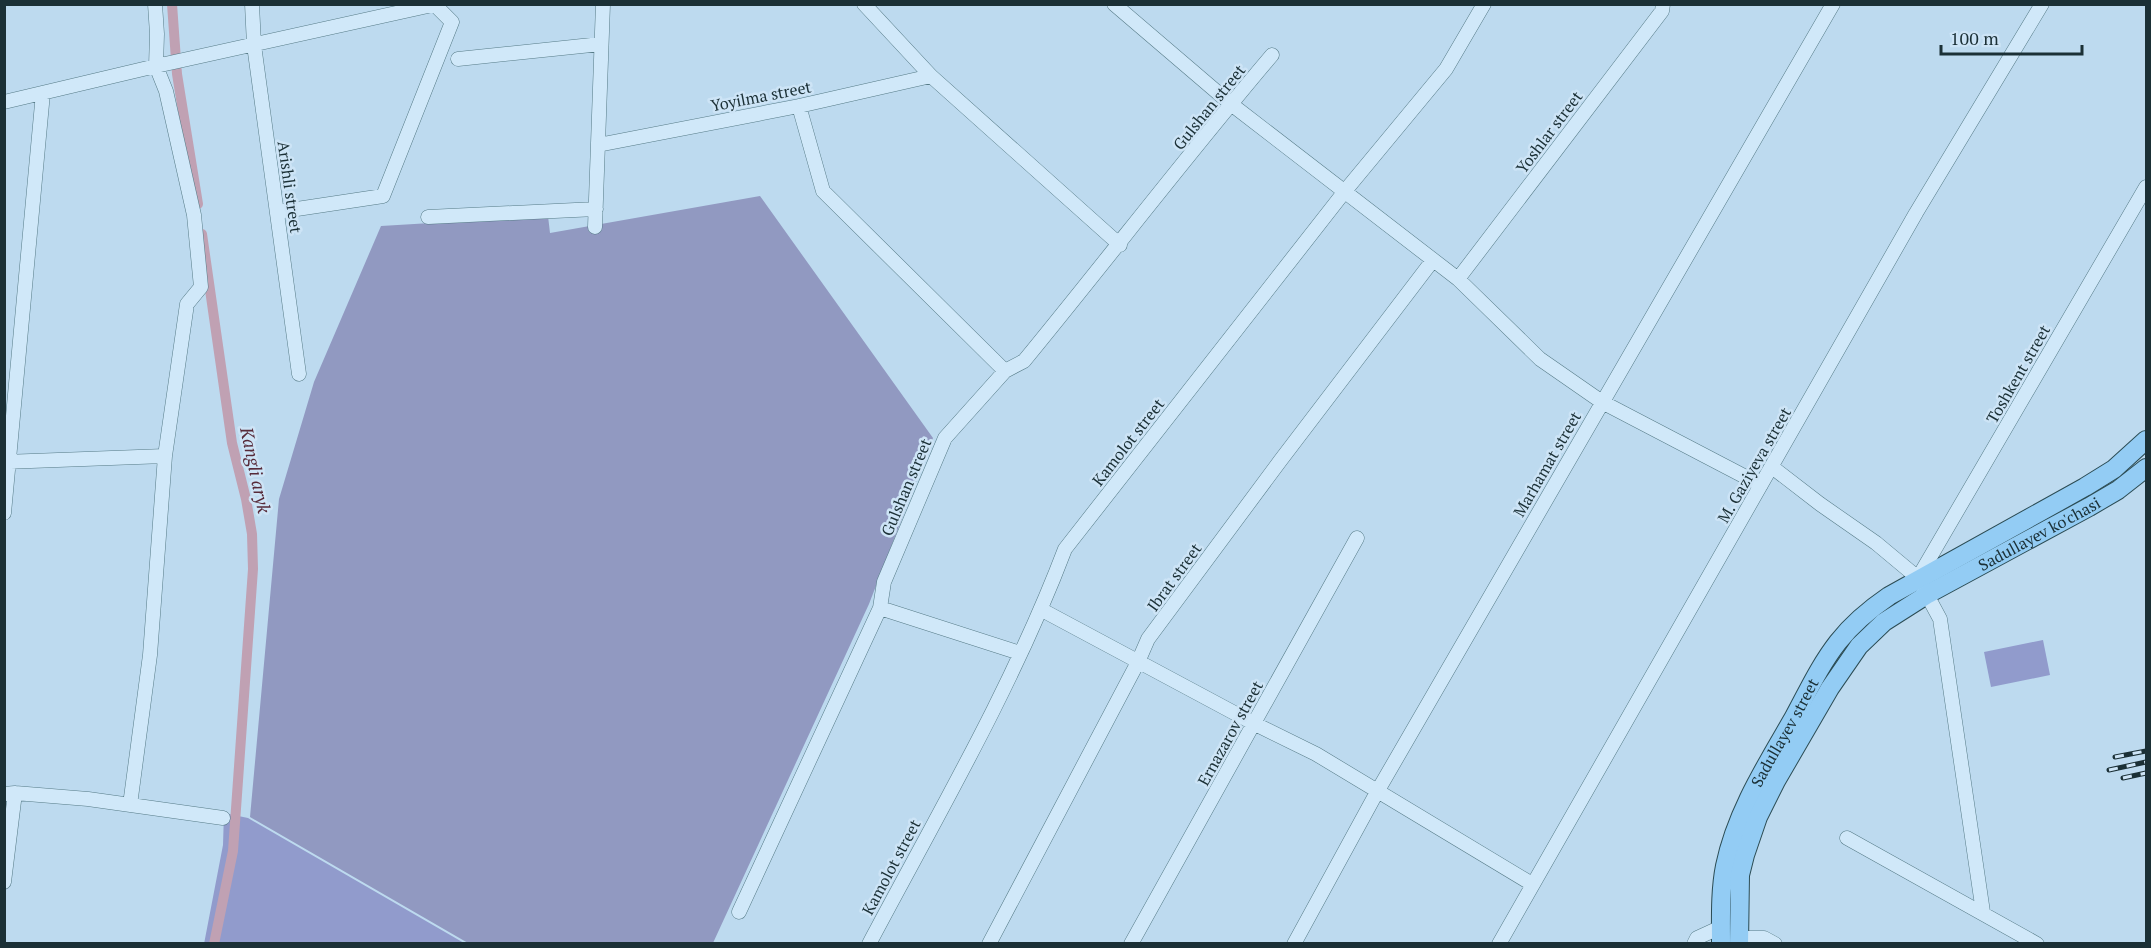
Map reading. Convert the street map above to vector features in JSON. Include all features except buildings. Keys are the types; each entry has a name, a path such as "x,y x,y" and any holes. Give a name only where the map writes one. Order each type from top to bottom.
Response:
{"main road":[{"name":"Sadullayev street","path":"1721,935 1725,867 1736,829 1761,775 1839,640 1863,615 1889,596 2085,487 2114,469 2146,440"},
{"name":"Sadullayev ko'chasi","path":"1739,941 1740,875 1744,855 1758,817 1776,781 1836,678 1859,646 1884,622 1928,594 2089,507 2118,490 2146,468"}],"street":[{"path":"130,805 150,655 165,456 187,304 201,287 194,215 166,91 158,66 155,4"},
{"name":"Arishli street","path":"252,4 254,45 299,374"},
{"path":"595,227 603,4"},
{"path":"864,4 931,76 1120,245"},
{"path":"1114,4 1231,104 1458,279 1540,359 1602,402 1761,485"},
{"name":"Kamolot street","path":"869,944 980,736 1042,610 1065,549 1345,191 1446,69 1484,4"},
{"name":"Yoshlar street","path":"1458,279 1662,11 1664,4"},
{"name":"Marhamat street","path":"1294,944 1377,792 1833,4"},
{"name":"M. Gaziyeva street","path":"1498,944 1916,213 2042,4"},
{"path":"4,102 435,5 452,22 383,196 277,212"},
{"path":"458,59 602,44"},
{"name":"Gulshan street","path":"739,912 880,608 884,582 945,438 1005,371 1024,362 1272,56"},
{"name":"Yoyilma street","path":"598,145 799,106 931,76"},
{"path":"4,513 43,93"},
{"path":"799,106 824,191 1005,371"},
{"name":"Toshkent street","path":"1918,578 2146,187"},
{"path":"428,217 596,209"},
{"name":"Ibrat street","path":"989,944 1148,639 1433,260"},
{"path":"7,462 165,456"},
{"path":"1772,467 1876,543 1918,578 1940,619 1983,912"},
{"name":"Ernazarov street","path":"1131,944 1357,537"},
{"path":"880,608 1020,653"},
{"path":"1042,610 1255,724 1316,754 1532,884"},
{"path":"4,882 10,793 130,805 223,818"},
{"path":"1847,837 2037,944"},
{"path":"1695,944 1697,938 1721,935"},
{"path":"1739,941 1764,938 1774,944"}],"shaded area":[{"path":"760,196 933,438 869,604 713,943 468,943 250,817 279,499 314,382 381,226 548,216 550,233"},
{"path":"2043,640 2050,675 1991,687 1984,652"},
{"path":"224,813 248,818 464,943 204,944 223,845"}],"waterway":[{"name":"Kangli aryk","path":"172,4 177,74 198,204"},
{"name":"Kangli aryk","path":"202,234 232,443 252,534 253,569 233,851 214,944"}],"railway":[{"path":"2115,757 2146,751"},
{"path":"2109,770 2146,762"},
{"path":"2123,778 2146,773"}]}
